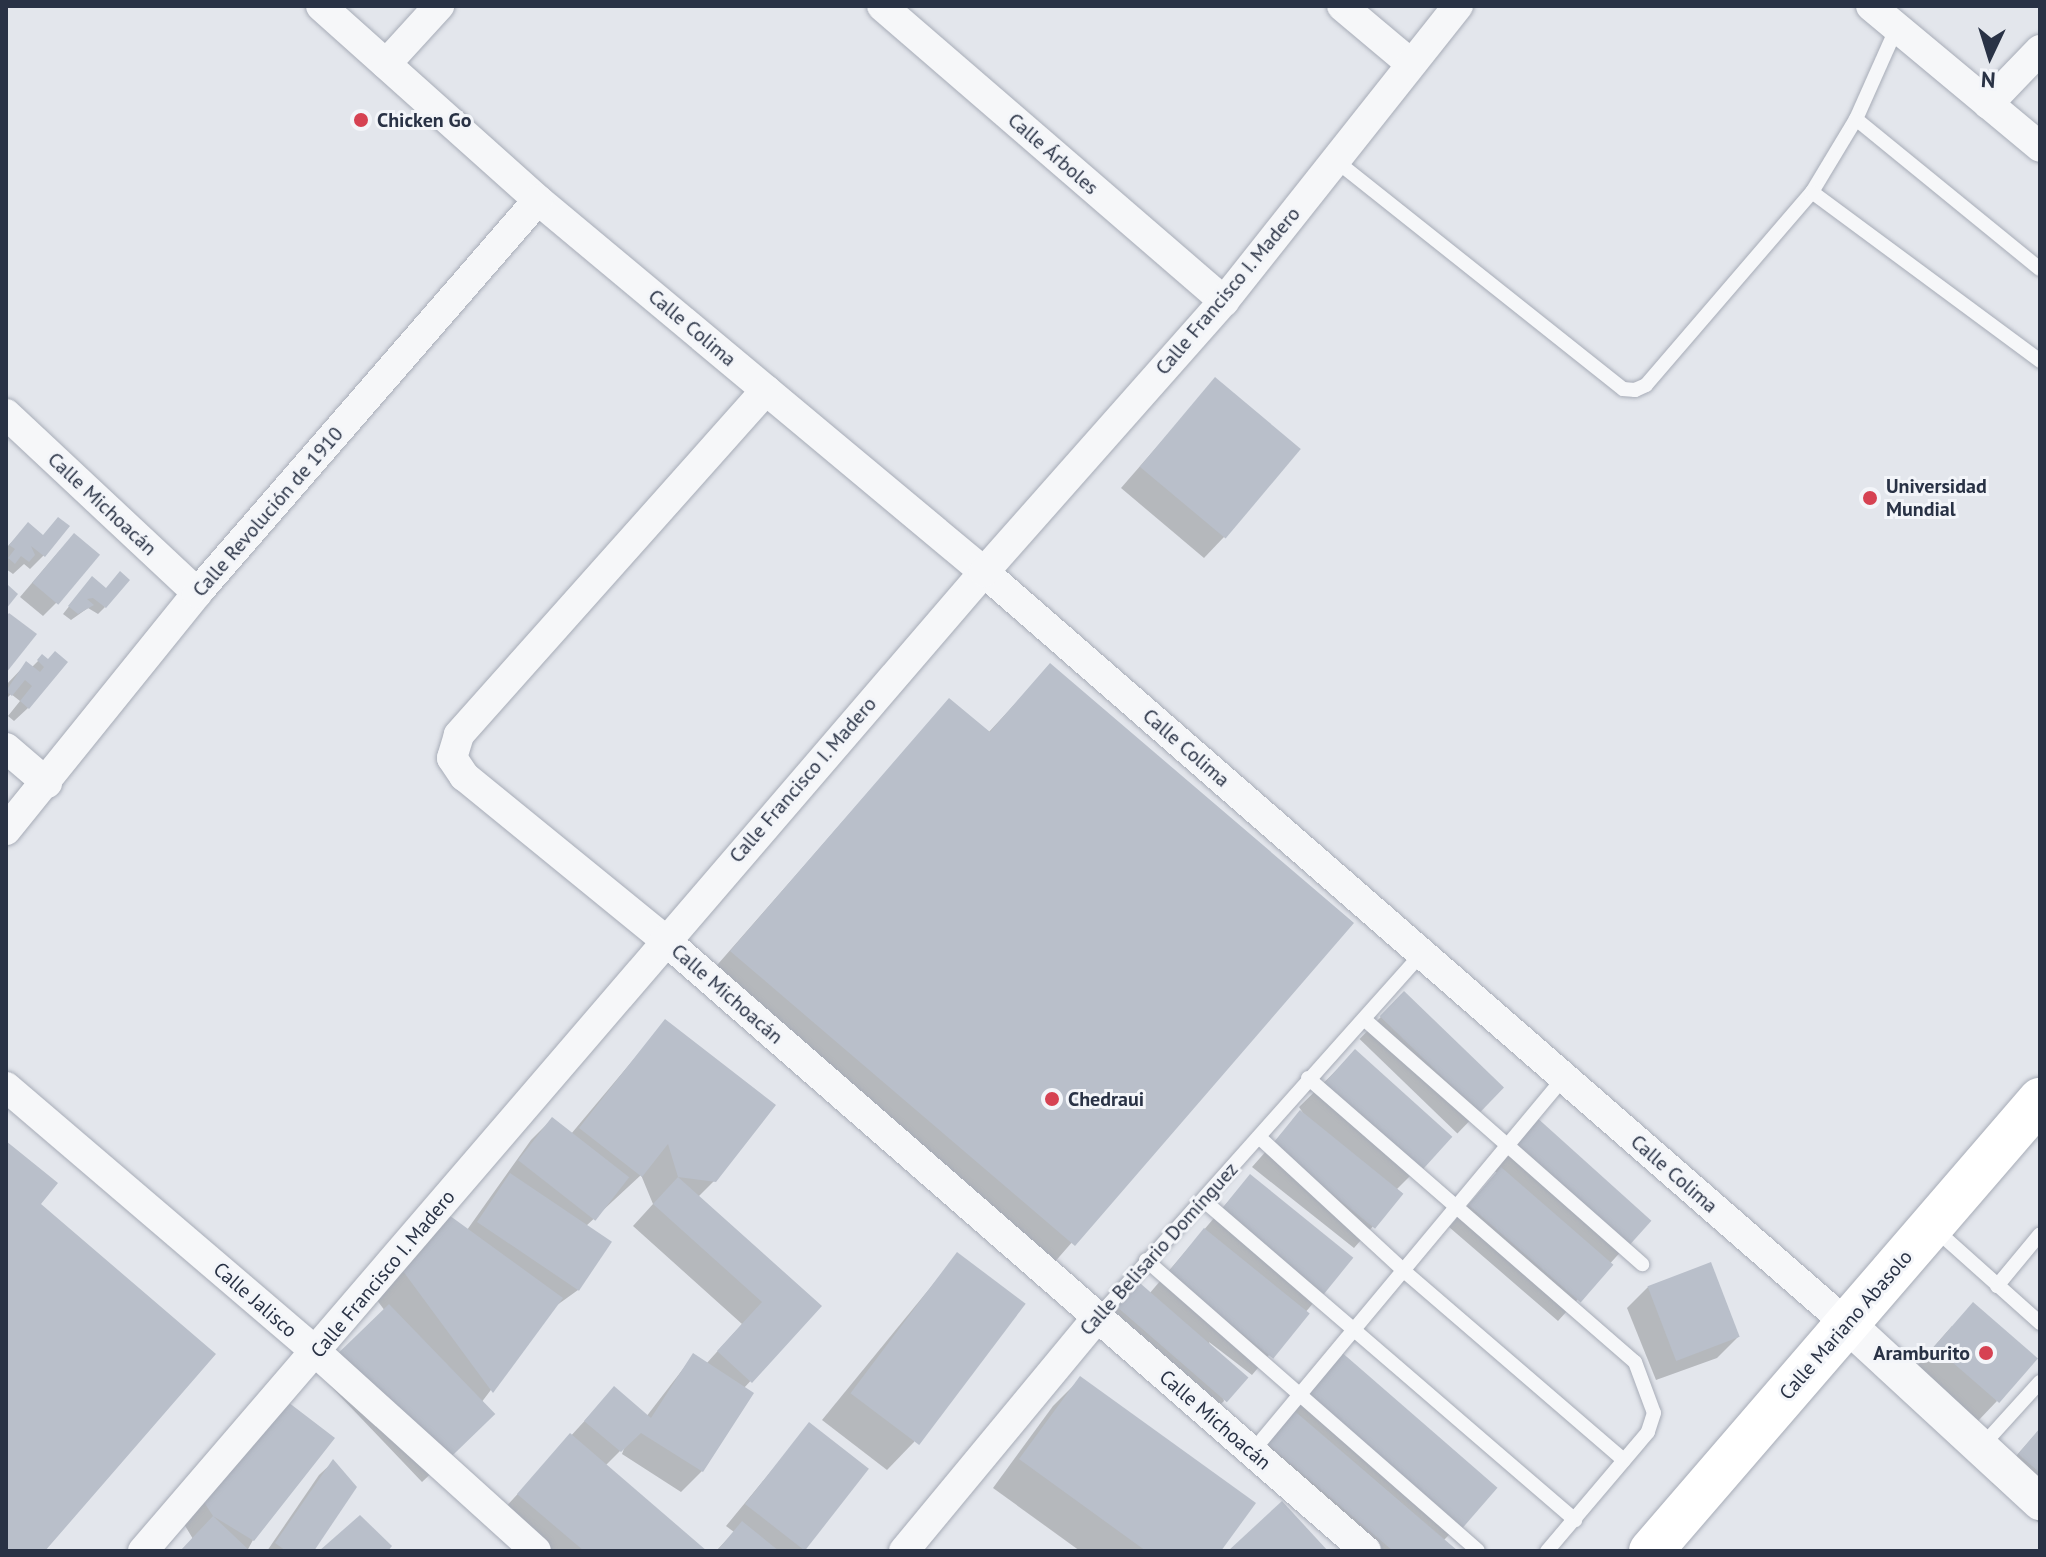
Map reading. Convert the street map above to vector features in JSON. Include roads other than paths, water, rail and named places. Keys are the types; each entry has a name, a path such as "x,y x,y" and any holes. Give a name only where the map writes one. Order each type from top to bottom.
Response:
{"main road":[{"name":"Calle Mariano Abasolo","path":"1651,1551 2040,1100"}],"street":[{"path":"386,64 439,6"},
{"name":"Calle Árboles","path":"882,6 1224,301"},
{"path":"1342,6 1411,64"},
{"name":"Calle Francisco I. Madero","path":"143,1551 317,1353 665,940 1224,301 1458,6"},
{"path":"1871,6 2040,147"},
{"name":"Calle Colima","path":"340,12 386,64 538,200 984,572 1847,1324 2040,1502"},
{"path":"1988,104 2040,50"},
{"name":"Calle Revolución de 1910","path":"6,830 47,783 197,593 538,200"},
{"name":"Calle Michoacán","path":"766,390 459,735 452,758 464,776 665,940 1366,1551"},
{"name":"Calle Michoacán","path":"6,414 197,593"},
{"path":"6,748 47,783"},
{"name":"Calle Jalisco","path":"6,1087 317,1353 536,1551"},
{"name":"Calle Belisario Domínguez","path":"904,1551 1097,1318"}],"lane":[{"path":"1335,160 1623,389 1635,390 1646,385 1812,192 1856,119 1897,27"},
{"path":"1856,119 2040,269"},
{"path":"1812,192 2040,361"},
{"name":"Calle Belisario Domínguez","path":"1097,1318 1422,953"},
{"path":"1364,1019 1642,1264"},
{"path":"1308,1078 1416,1176 1457,1204 1635,1362 1654,1413 1648,1432 1547,1551"},
{"path":"1252,1452 1296,1394 1353,1332 1564,1078"},
{"path":"1259,1137 1404,1271 1624,1460"},
{"path":"1203,1200 1575,1520"},
{"path":"1932,1226 2040,1323"},
{"path":"1997,1286 2040,1234"},
{"path":"1146,1260 1478,1551"},
{"path":"1981,1447 2040,1382"}],"place":[{"name":"Chicken Go","path":"361,120"},
{"name":"Universidad Mundial","path":"1870,498"},
{"name":"Chedraui","path":"1052,1099"},
{"name":"Aramburito","path":"1986,1353"}]}
